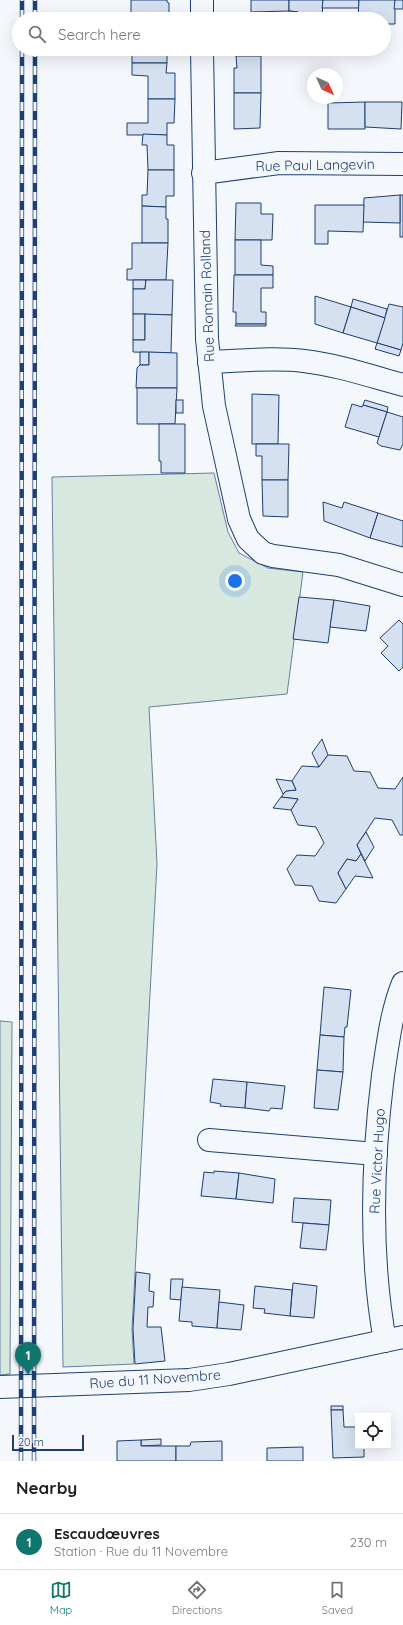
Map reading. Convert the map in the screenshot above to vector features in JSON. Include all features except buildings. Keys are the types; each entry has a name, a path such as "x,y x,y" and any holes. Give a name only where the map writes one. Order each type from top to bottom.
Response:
{"street":[{"path":"202,0 202,12"},
{"name":"Rue Romain Rolland","path":"202,56 205,313 214,406 239,519 248,538 263,553 273,556 339,565 403,585"},
{"name":"Rue Paul Langevin","path":"203,174 278,164 403,164"},
{"path":"209,362 282,359 303,361 323,364 403,385"},
{"name":"Rue Victor Hugo","path":"394,1339 375,1278 374,1202 380,1100 389,1033 397,999 403,983"},
{"path":"208,1140 376,1154"},
{"name":"Rue du 11 Novembre","path":"0,1387 189,1380 229,1374 394,1339"}],"shaded area":[{"path":"214,473 228,532 239,553 268,568 303,572 287,694 149,707 157,864 132,1329 134,1364 63,1367 52,477"},
{"path":"0,1021 12,1022 10,1374 0,1375"}],"railway":[{"path":"22,0 22,12"},
{"path":"35,0 35,12"},
{"path":"21,1461 22,56"},
{"path":"34,1461 35,56"}],"place":[{"name":"Escaudœuvres","path":"28,1375"}]}
